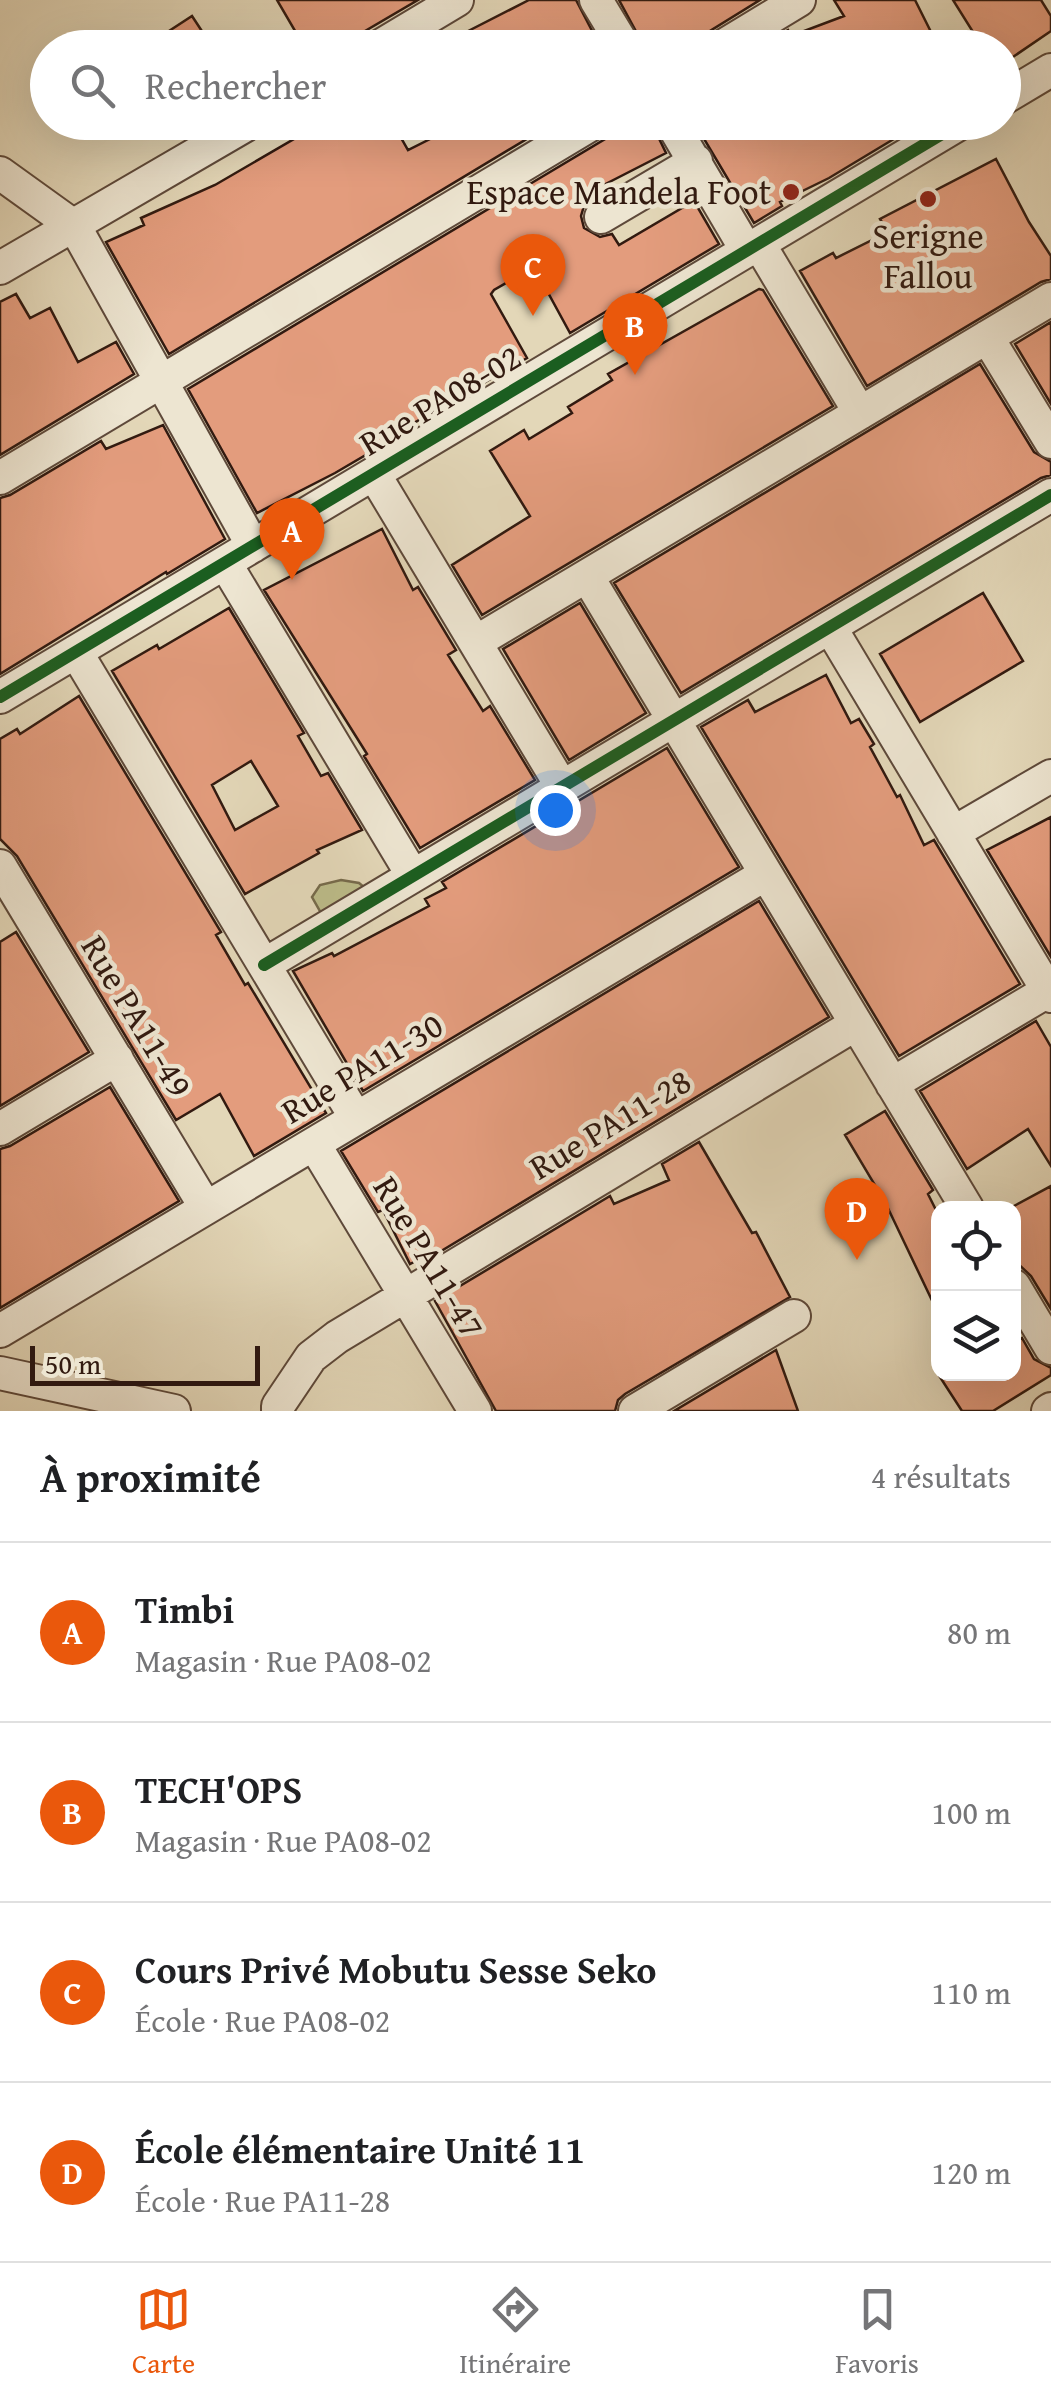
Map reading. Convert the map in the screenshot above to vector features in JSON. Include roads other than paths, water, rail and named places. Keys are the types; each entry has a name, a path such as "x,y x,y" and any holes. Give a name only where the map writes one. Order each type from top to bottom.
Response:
{"street":[{"path":"407,30 457,0"},
{"path":"596,0 614,30"},
{"path":"750,30 800,0"},
{"path":"1021,88 1051,70"},
{"path":"0,268 221,140"},
{"path":"0,478 564,140"},
{"path":"683,140 860,413"},
{"name":"Rue PA08-02","path":"0,697 932,140"},
{"path":"601,217 696,161"},
{"path":"0,173 75,226 254,546"},
{"path":"476,642 1051,299"},
{"path":"988,337 1051,442"},
{"path":"374,474 562,787"},
{"path":"264,965 1051,495"},
{"path":"225,563 413,876"},
{"path":"587,576 963,1201"},
{"path":"830,628 1050,992 892,1084"},
{"path":"76,652 356,1118"},
{"path":"954,833 1051,776"},
{"name":"Rue PA11-49","path":"0,866 11,910 116,1060 206,1208"},
{"name":"Rue PA11-30","path":"0,1331 766,874"},
{"name":"Rue PA11-28","path":"278,1411 311,1357 404,1294 856,1024"},
{"path":"0,1129 116,1060"},
{"name":"Rue PA11-47","path":"314,1144 475,1411"},
{"path":"1017,1291 1051,1348"},
{"path":"634,1411 794,1316"},
{"path":"0,1373 174,1411"}],"place":[{"name":"Espace Mandela Foot","path":"791,192"},
{"name":"Serigne Fallou","path":"928,199"},
{"name":"Cours Privé Mobutu Sesse Seko","path":"533,316"},
{"name":"TECH'OPS","path":"635,375"},
{"name":"Timbi","path":"292,580"},
{"name":"École élémentaire Unité 11","path":"857,1260"}]}
